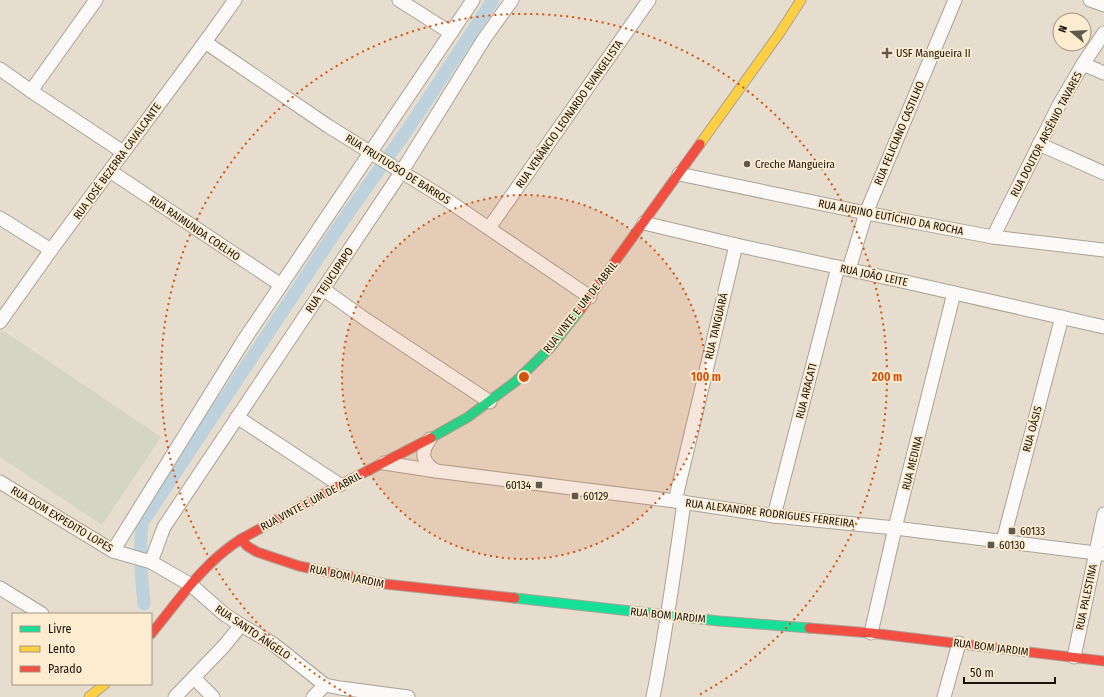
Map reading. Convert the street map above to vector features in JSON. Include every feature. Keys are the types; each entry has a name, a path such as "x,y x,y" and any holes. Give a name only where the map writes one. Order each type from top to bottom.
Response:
{"main road":[{"name":"RUA VINTE E UM DE ABRIL","path":"152,633 209,564 241,538 381,463 430,439 468,417 515,382 550,348 590,297 644,223 779,34 801,0"},
{"name":"RUA BOM JARDIM","path":"241,538 247,546 257,552 299,566 385,584 720,621 871,633 1104,661"},
{"path":"89,697 104,685"}],"street":[{"path":"31,91 96,0"},
{"name":"RUA JOSÉ BEZERRA CAVALCANTE","path":"0,322 51,250 235,0"},
{"path":"399,0 451,33"},
{"path":"113,551 244,340 374,154 473,0"},
{"name":"RUA TEJUCUPAPO","path":"149,561 164,527 322,289 398,169 484,39 512,0"},
{"name":"RUA VENÂNCIO LEONARDO EVANGELISTA","path":"489,228 649,0"},
{"name":"RUA FELICIANO CASTILHO","path":"844,268 955,0"},
{"path":"1090,0 1104,5"},
{"name":"RUA DOUTOR ARSÊNIO TAVARES","path":"993,237 1059,105 1083,64 1104,33"},
{"name":"RUA FRUTUOSO DE BARROS","path":"205,42 328,126 448,200 590,297"},
{"path":"1083,64 1104,73"},
{"path":"0,69 123,152"},
{"path":"1039,144 1104,173"},
{"name":"RUA RAIMUNDA COELHO","path":"110,171 281,285"},
{"name":"RUA AURINO EUTÍCHIO DA ROCHA","path":"679,174 866,213 993,237 1104,250"},
{"path":"0,218 51,250"},
{"name":"RUA JOÃO LEITE","path":"644,223 1104,327"},
{"name":"RUA TANGUARÁ","path":"653,697 662,655 677,555 679,502 736,245"},
{"name":"RUA ARACATI","path":"774,516 844,268"},
{"path":"322,289 364,319 490,402"},
{"name":"RUA MEDINA","path":"871,633 895,528 954,293"},
{"name":"RUA OÁSIS","path":"1003,541 1062,317"},
{"path":"237,417 340,485"},
{"path":"430,439 425,446 423,455 426,462 436,471"},
{"name":"RUA ALEXANDRE RODRIGUES FERREIRA","path":"381,463 774,516 895,528 1100,553"},
{"name":"RUA DOM EXPEDITO LOPES","path":"0,482 113,551 149,561 191,585"},
{"name":"RUA PALESTINA","path":"1074,657 1100,553 1104,514"},
{"name":"RUA SANTO ÂNGELO","path":"191,585 224,614 272,643 324,685 365,694 408,697"},
{"path":"0,588 40,613"},
{"path":"175,697 224,646 241,625"},
{"path":"944,697 959,643"},
{"path":"194,678 213,697"},
{"path":"313,697 324,685"}],"green space":[{"path":"2,330 161,437 102,525 0,457 0,334"}],"waterway":[{"path":"144,604 141,563 142,523 342,222 408,129 493,0"}],"traffic: fast":[{"path":"431,438 468,417 515,382 550,348 580,310"},
{"path":"515,598 719,621 809,628"}],"traffic: slow":[{"path":"700,144 779,34 801,0"},
{"path":"89,697 104,685"}],"traffic: jam":[{"path":"580,310 700,144"},
{"path":"152,633 203,571 215,559 241,539 340,485 431,438"},
{"path":"241,539 247,546 257,552 299,566 385,584 515,598"},
{"path":"809,628 871,633 1104,661"}],"place":[{"name":"USF Mangueira II","path":"887,53"},
{"name":"Creche Mangueira","path":"747,164"},
{"name":"60134","path":"539,485"},
{"name":"60129","path":"575,496"},
{"name":"60133","path":"1012,531"},
{"name":"60130","path":"991,545"}]}
